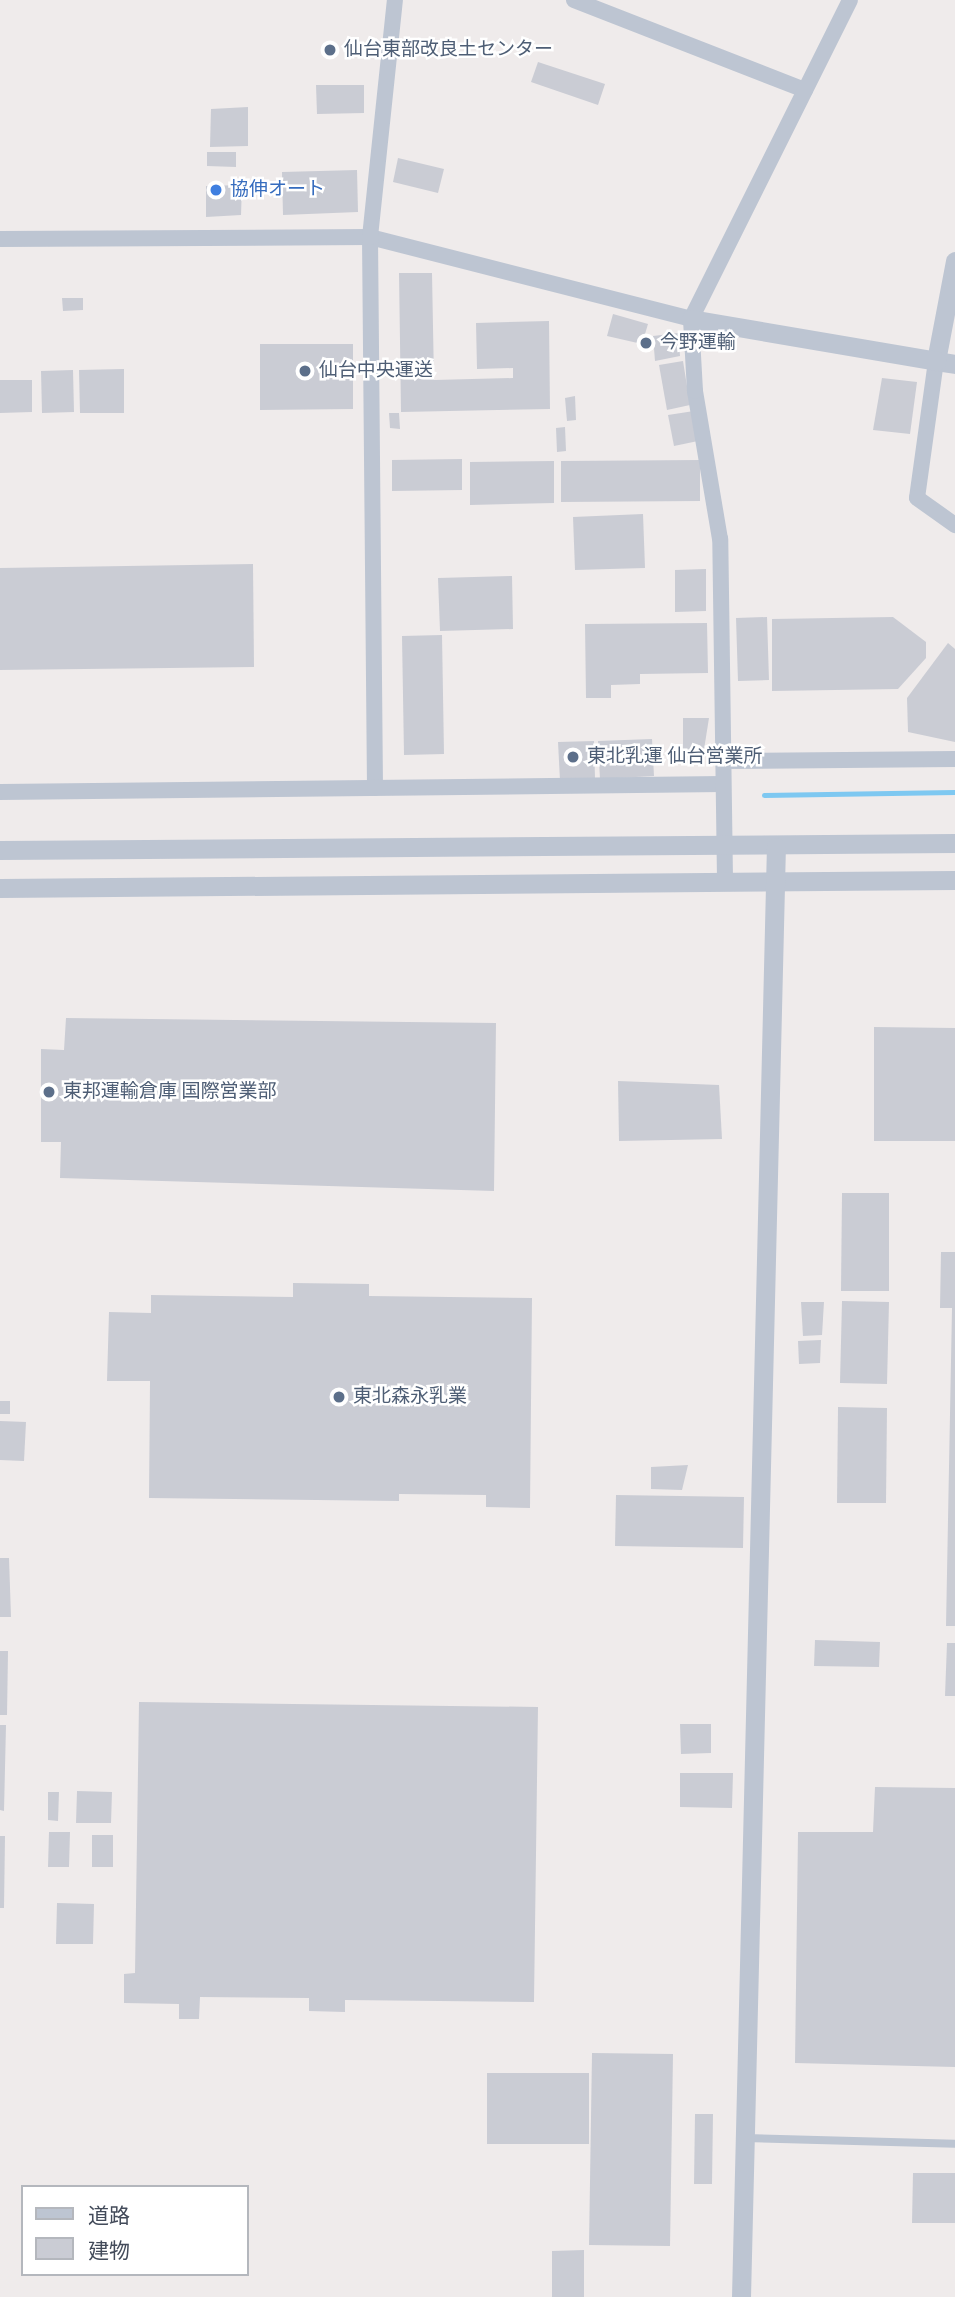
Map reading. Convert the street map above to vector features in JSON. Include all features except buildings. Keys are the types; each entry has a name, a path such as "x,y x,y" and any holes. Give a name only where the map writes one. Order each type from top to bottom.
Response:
{"street":[{"path":"375,788 370,237 395,0"},
{"path":"574,0 805,90"},
{"path":"725,879 720,539 695,391 691,319 850,0"},
{"path":"0,239 370,237 691,319 946,362"},
{"path":"955,261 946,362 917,498 955,525"},
{"path":"723,761 955,759"},
{"path":"0,792 723,784"},
{"path":"0,850 776,847 955,843"},
{"path":"741,2297 776,847"},
{"path":"0,887 775,878 955,880"}],"lane":[{"path":"743,2138 955,2144"}],"waterway":[{"path":"764,795 955,792"}],"place":[{"name":"仙台東部改良土センター","path":"330,50"},
{"name":"協伸オート","path":"216,190"},
{"name":"今野運輸","path":"646,343"},
{"name":"仙台中央運送","path":"305,371"},
{"name":"東北乳運 仙台営業所","path":"573,757"},
{"name":"東邦運輸倉庫 国際営業部","path":"49,1092"},
{"name":"東北森永乳業","path":"339,1397"}]}
